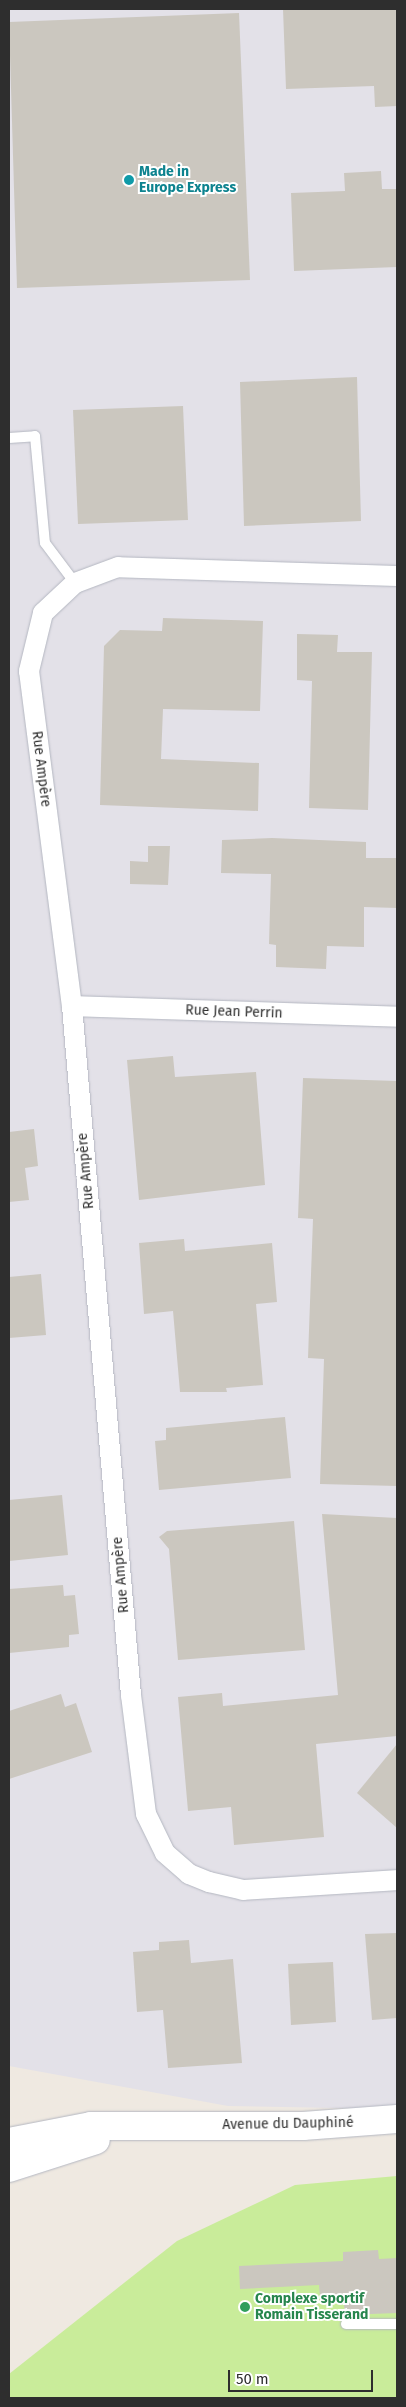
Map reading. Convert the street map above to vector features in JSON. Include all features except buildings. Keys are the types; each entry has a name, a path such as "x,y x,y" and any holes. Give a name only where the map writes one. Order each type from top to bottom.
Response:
{"main road":[{"name":"Avenue du Dauphiné","path":"9,2142 91,2126 304,2126 397,2119"},
{"name":"Avenue du Dauphiné","path":"9,2168 96,2140 178,2125"}],"street":[{"name":"Rue Ampère","path":"397,576 118,567 75,583 44,613 29,671 72,1006 131,1696 146,1814 165,1853 188,1874 208,1882 243,1890 397,1880"},
{"name":"Rue Jean Perrin","path":"72,1006 397,1017"}],"lane":[{"path":"9,438 35,436 45,543 75,583"},
{"path":"346,2324 397,2324"}],"shaded area":[{"path":"9,9 397,9 397,2109 228,2106 9,2066"}],"green space":[{"name":"Complexe sportif Romain Tisserand","path":"397,2176 397,2398 9,2398 9,2374 177,2241 295,2185"}],"place":[{"name":"Made in Europe Express","path":"129,180"},
{"name":"Complexe sportif Romain Tisserand","path":"245,2307"}]}
